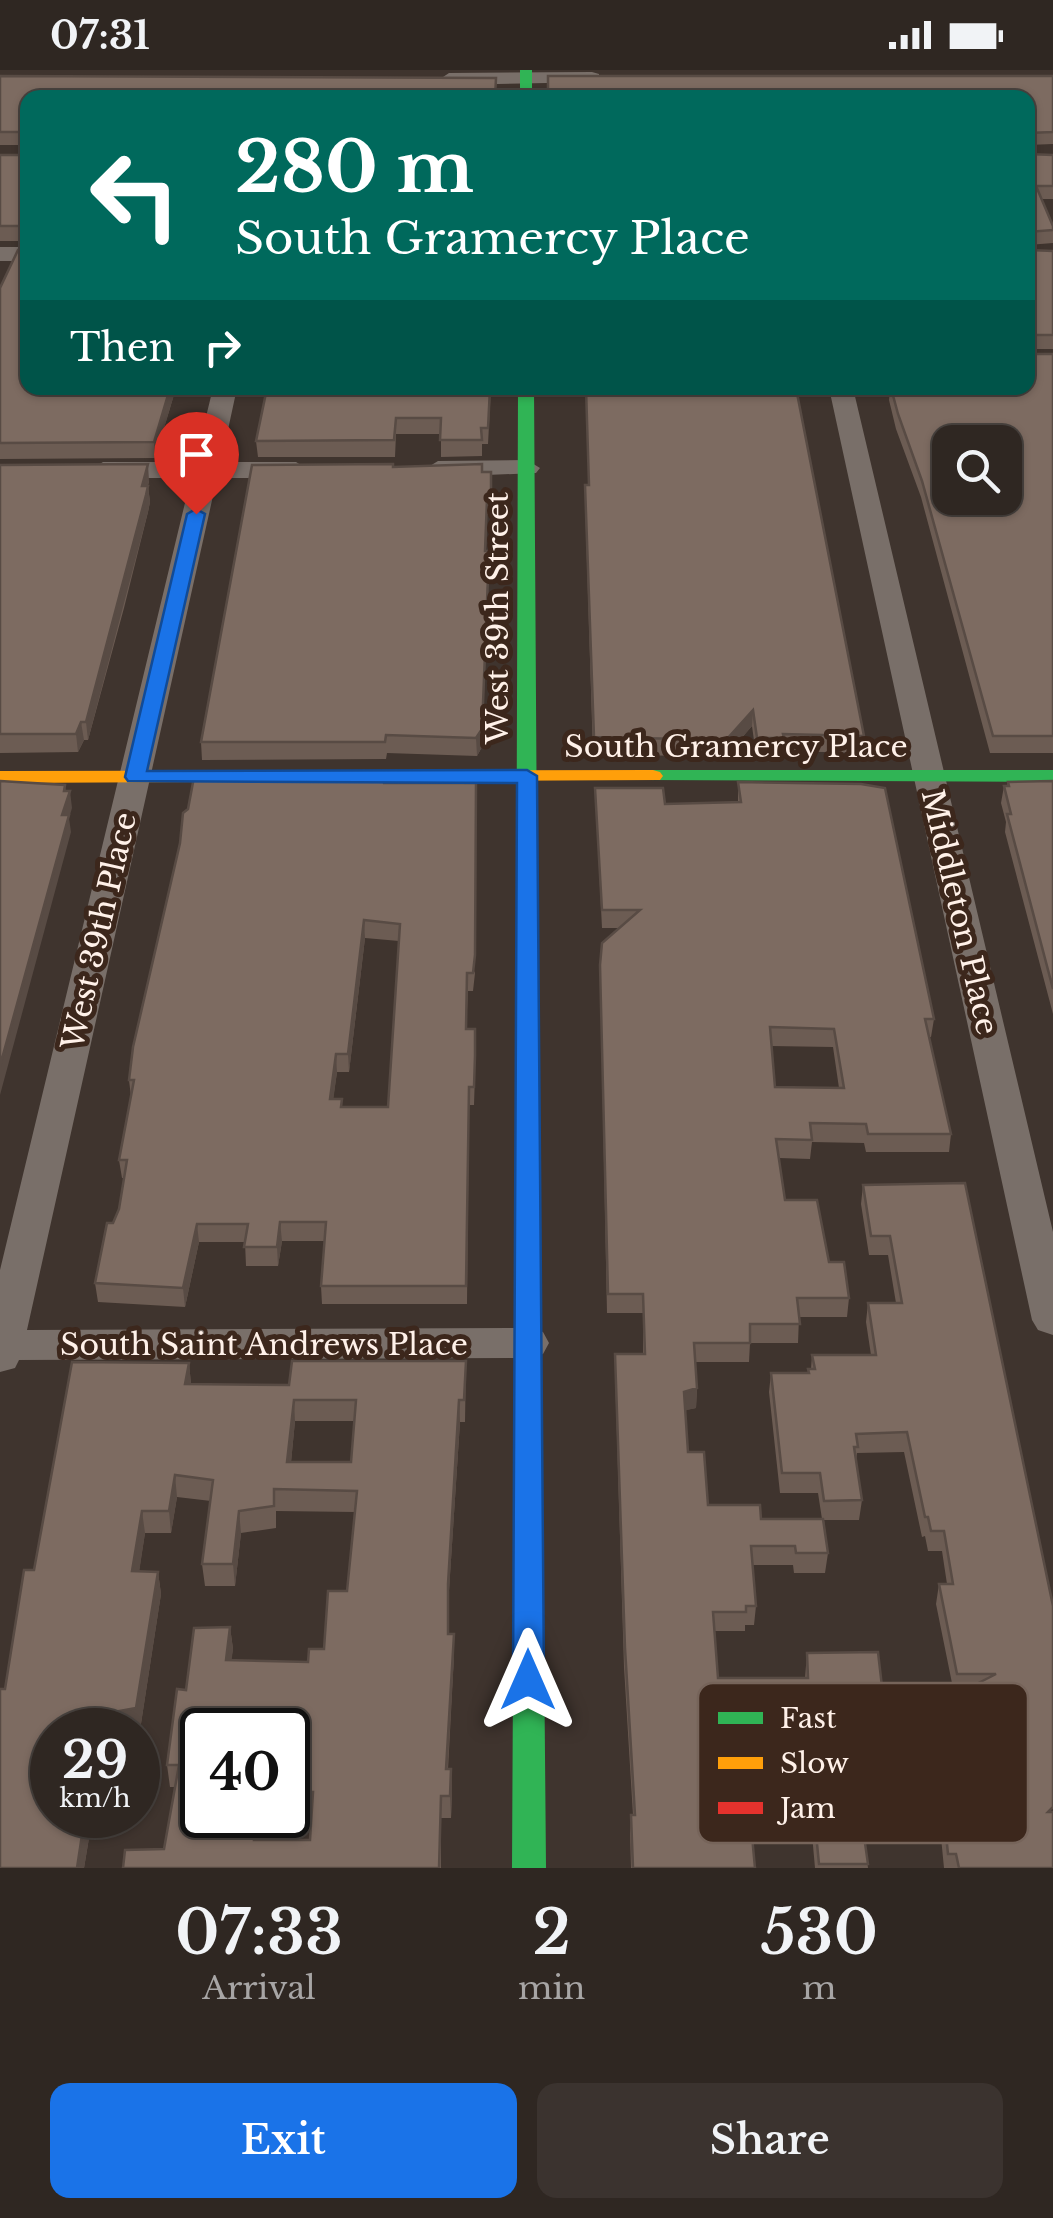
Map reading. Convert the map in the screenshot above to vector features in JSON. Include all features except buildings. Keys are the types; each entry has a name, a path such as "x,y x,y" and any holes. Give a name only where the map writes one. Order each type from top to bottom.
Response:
{"street":[{"path":"428,79 526,82 604,78"},
{"name":"West 39th Place","path":"1,1349 223,395"},
{"name":"West 39th Street","path":"526,395 529,1868"},
{"name":"Middleton Place","path":"843,395 1053,1320"},
{"path":"409,469 526,468"},
{"path":"79,470 330,470"},
{"name":"South Gramercy Place","path":"0,777 1053,776"},
{"name":"South Saint Andrews Place","path":"1,1349 528,1343"}],"traffic: fast":[{"path":"526,70 526,90"},
{"path":"526,395 527,1009"},
{"path":"653,776 1053,776"},
{"path":"528,1303 529,1868"}],"traffic: slow":[{"path":"0,777 653,776"}],"traffic: jam":[{"path":"527,1009 528,1303"}],"route":[{"path":"196,514 135,777 527,776 528,1680"}]}
